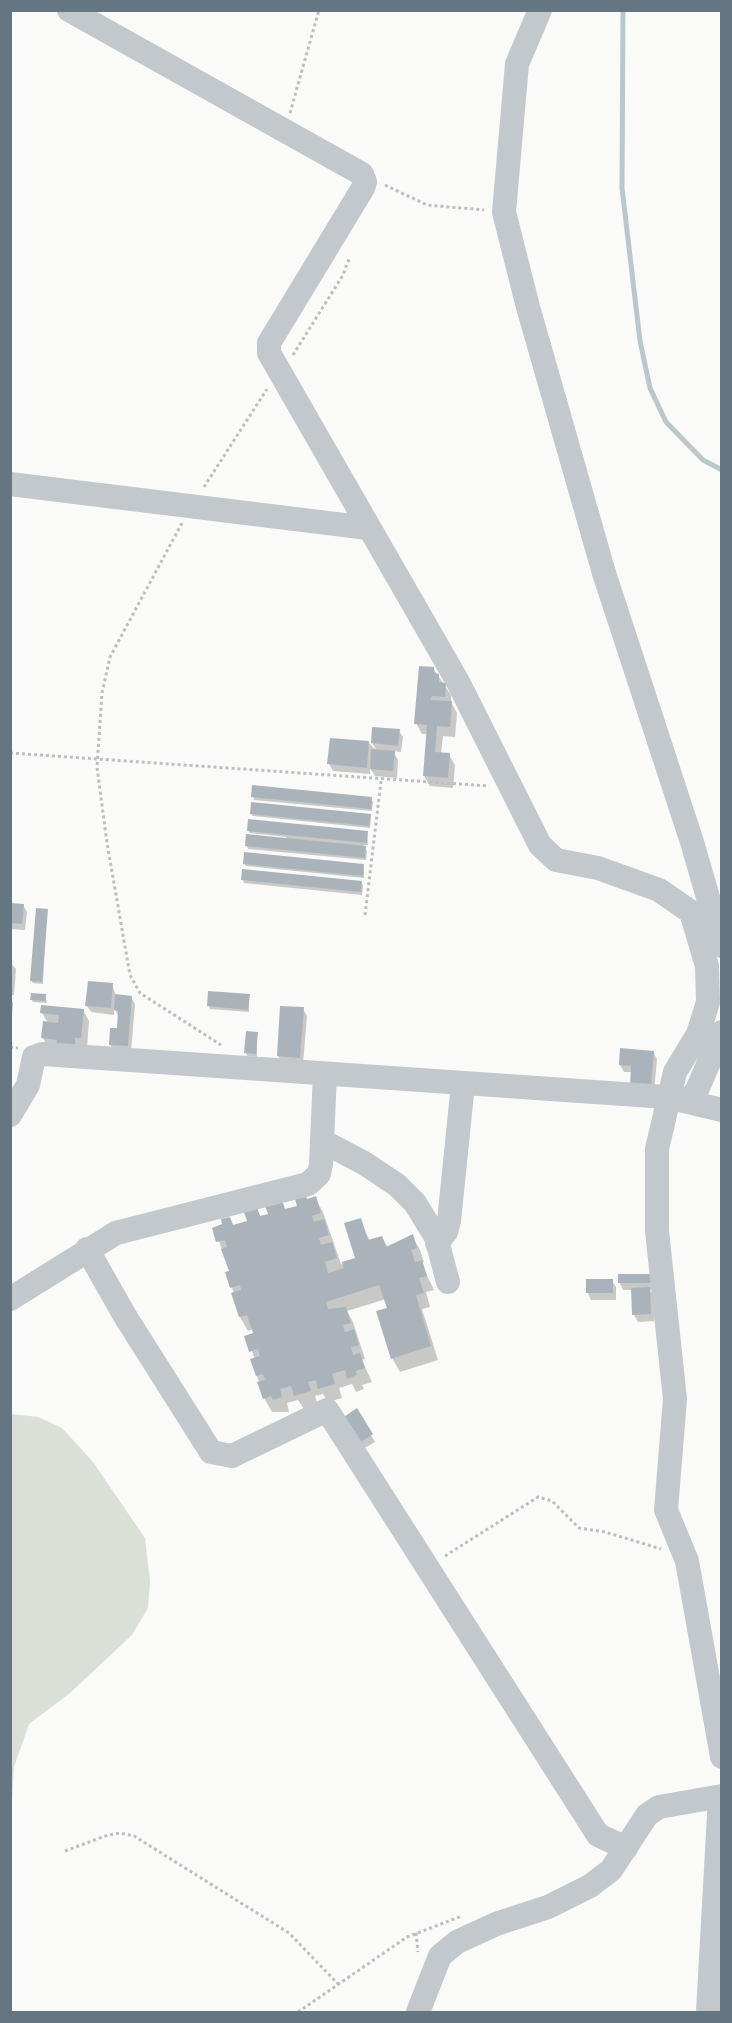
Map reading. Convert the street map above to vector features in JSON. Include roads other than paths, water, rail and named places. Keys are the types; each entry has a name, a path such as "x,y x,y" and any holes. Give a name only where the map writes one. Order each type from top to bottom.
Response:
{"street":[{"path":"69,10 357,170 364,179 361,192 269,343 269,353 458,682 508,786 540,845 556,860 598,868 659,890 691,912 707,966 708,1002 698,1034 675,1072 678,1100 657,1149 657,1231 675,1399 666,1510 690,1575 722,1757"},
{"path":"540,10 517,64 504,212 528,307 604,573 692,842 722,946"},
{"path":"10,484 368,528"},
{"path":"678,1100 697,1090 722,1032"},
{"path":"10,1115 28,1085 33,1060 39,1054 678,1100 722,1110"},
{"path":"10,1299 87,1249 127,1229 308,1184 319,1174 325,1074"},
{"path":"438,1243 446,1232 449,1221 463,1084"},
{"path":"322,1141 364,1163 397,1185 415,1203 438,1243 448,1282"},
{"path":"87,1249 125,1316 211,1452 232,1456 327,1410 598,1835 626,1848"},
{"path":"418,2013 433,1969 440,1956 446,1951 496,1924 579,1893 611,1870 647,1815 659,1807 721,1796 708,2013"}],"waterway":[{"path":"623,10 622,188 640,341 650,388 666,422 703,460 722,470"}]}
